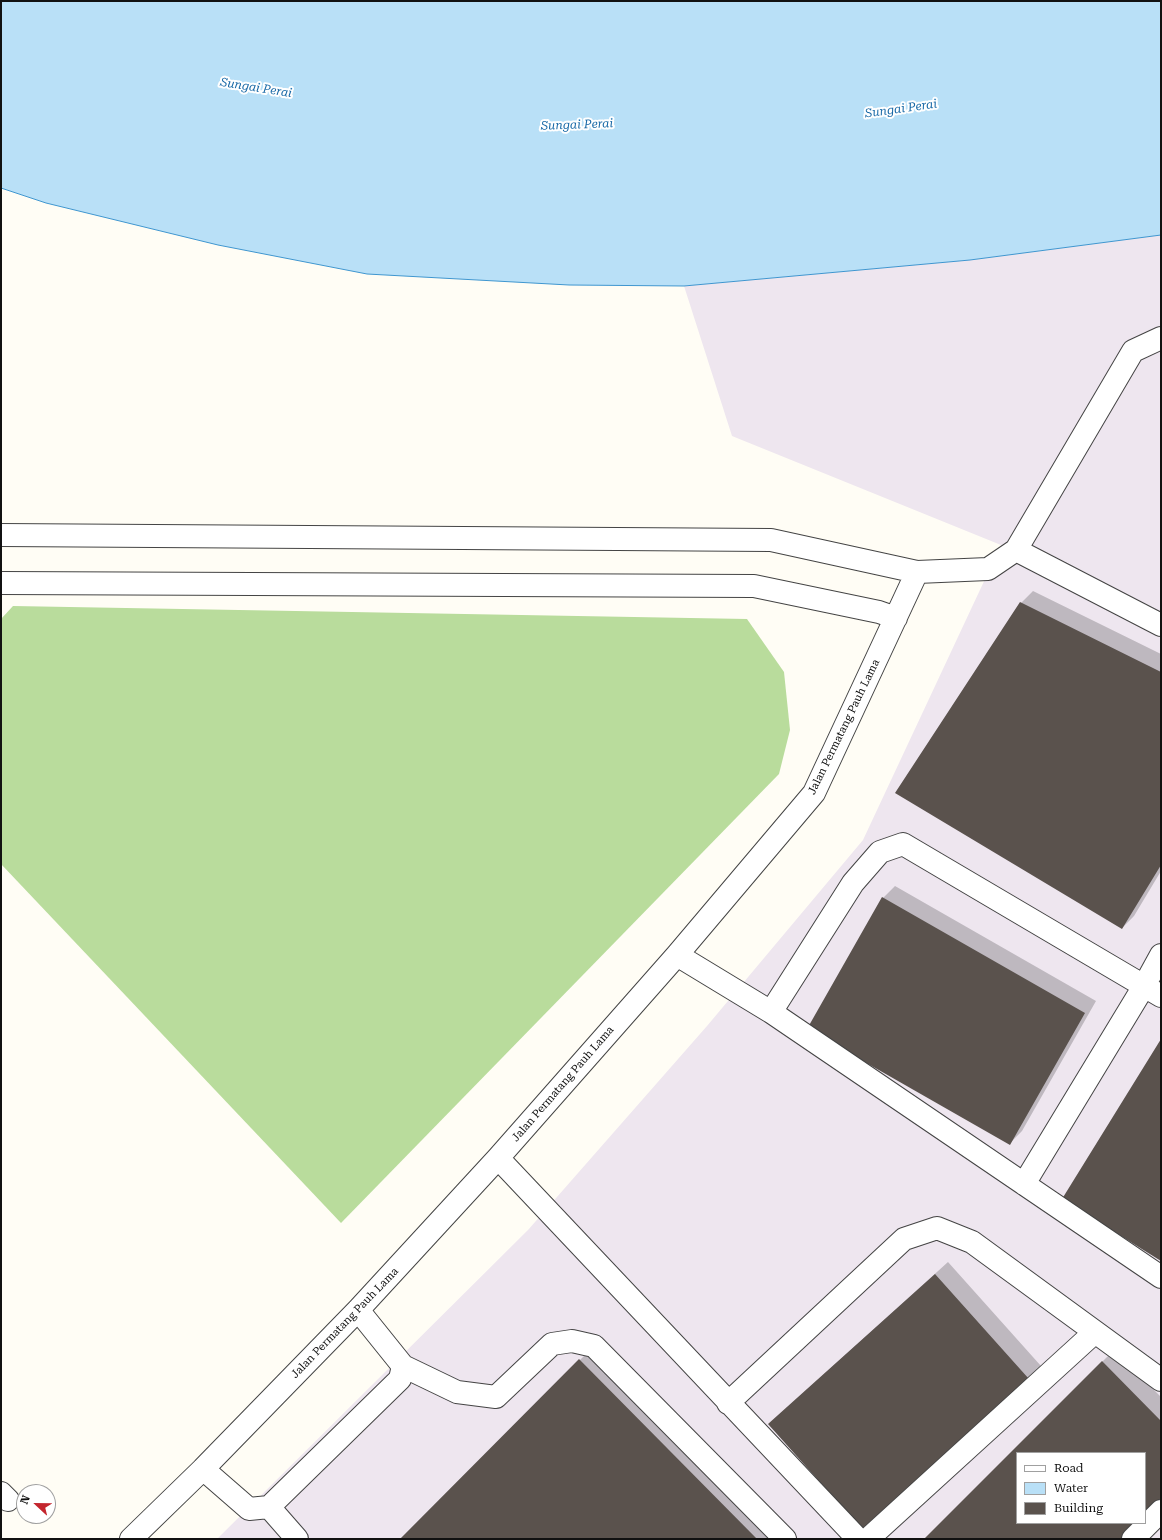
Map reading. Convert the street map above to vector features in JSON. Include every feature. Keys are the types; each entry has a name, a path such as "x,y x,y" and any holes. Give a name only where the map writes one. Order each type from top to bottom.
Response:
{"street":[{"path":"1,535 771,540 917,572 988,569 1016,550 1133,351 1161,338"},
{"path":"1016,550 1161,625"},
{"name":"Jalan Permatang Pauh Lama","path":"131,1539 203,1469 358,1310 498,1158 677,955 814,793 917,572"},
{"path":"5,586 754,586 880,612 896,618"},
{"path":"771,1012 853,883 880,852 903,844 1153,991"},
{"path":"677,955 771,1012 1161,1277"},
{"path":"1024,1184 1153,991 1161,955"},
{"path":"498,1158 858,1539"},
{"path":"728,1403 904,1240 937,1228 972,1242 1161,1380"},
{"path":"358,1310 403,1366 457,1392 496,1397 552,1344 572,1341 594,1346 785,1539"},
{"path":"868,1539 1095,1332"},
{"path":"203,1469 249,1509 269,1507 400,1379 403,1366"},
{"path":"269,1507 297,1539"},
{"path":"1133,1539 1161,1511"}],"shaded area":[{"path":"1161,235 1161,1539 217,1539 528,1230 707,1026 863,840 1001,545 732,436 684,286 970,260"}],"green space":[{"path":"13,606 747,619 784,672 790,730 779,774 341,1223 1,864 1,619"}],"water":[{"name":"Sungai Perai","path":"1,1 1161,1 1161,235 970,260 684,286 569,285 367,274 218,245 46,203 1,188"}],"building":[{"path":"1020,602 1161,672 1161,865 1122,929 895,793"},
{"path":"882,897 1085,1013 1010,1145 807,1029"},
{"path":"1161,1039 1161,1261 1062,1199"},
{"path":"935,1274 1029,1379 862,1529 768,1424"},
{"path":"579,1359 757,1539 400,1539"},
{"path":"1102,1361 1161,1421 1161,1498 1146,1513 1146,1452 1016,1452 1016,1524 1135,1524 1120,1539 924,1539"}]}
